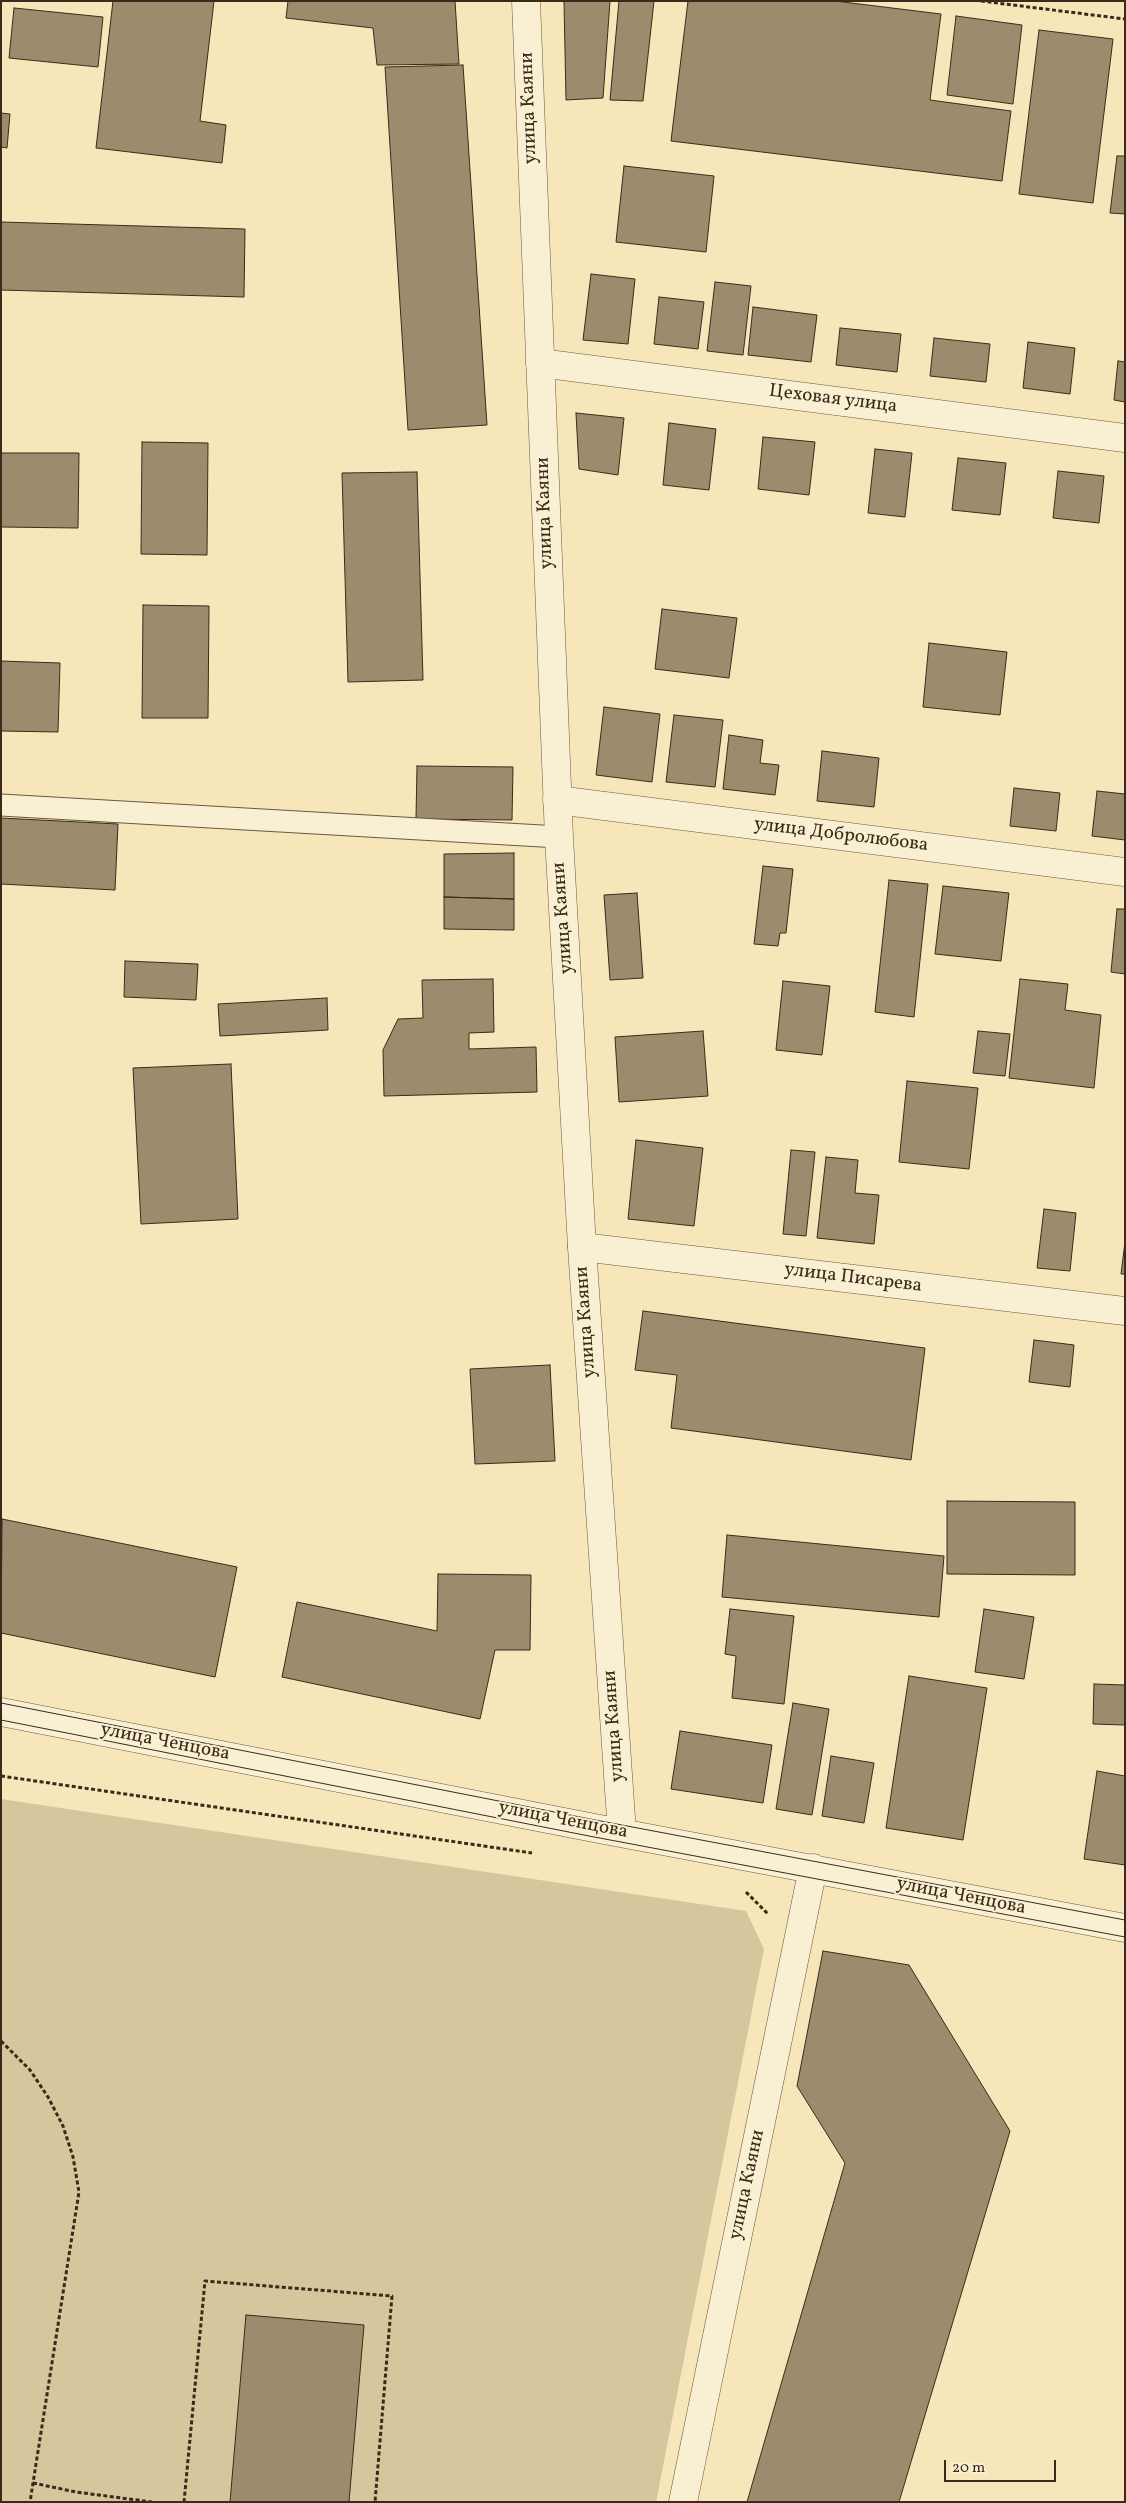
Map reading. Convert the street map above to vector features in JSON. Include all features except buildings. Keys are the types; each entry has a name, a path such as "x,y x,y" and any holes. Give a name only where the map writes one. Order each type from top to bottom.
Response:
{"street":[{"name":"улица Каяни","path":"526,1 559,837 582,1247 622,1833"},
{"name":"Цеховая улица","path":"540,363 1125,438"},
{"name":"улица Добролюбова","path":"558,800 1125,872"},
{"name":"улица Писарева","path":"582,1247 1125,1311"},
{"name":"улица Ченцова","path":"1,1712 622,1833 1125,1928"},
{"name":"улица Каяни","path":"683,2502 813,1868"}],"lane":[{"path":"1,805 559,837"}],"path":[{"path":"981,1 1125,20"},
{"path":"1,1776 539,1854"},
{"path":"740,1886 769,1915"},
{"path":"1,2041 30,2070 48,2097 66,2134 73,2157 79,2192 30,2502"},
{"path":"184,2502 205,2281 392,2296 375,2502"},
{"path":"33,2484 152,2502"}],"shaded area":[{"path":"1,1799 746,1911 764,1949 656,2502 1,2502"}],"tram line":[{"path":"1,1703 590,1819 1125,1920"},
{"path":"1,1720 589,1836 1125,1937"}]}
